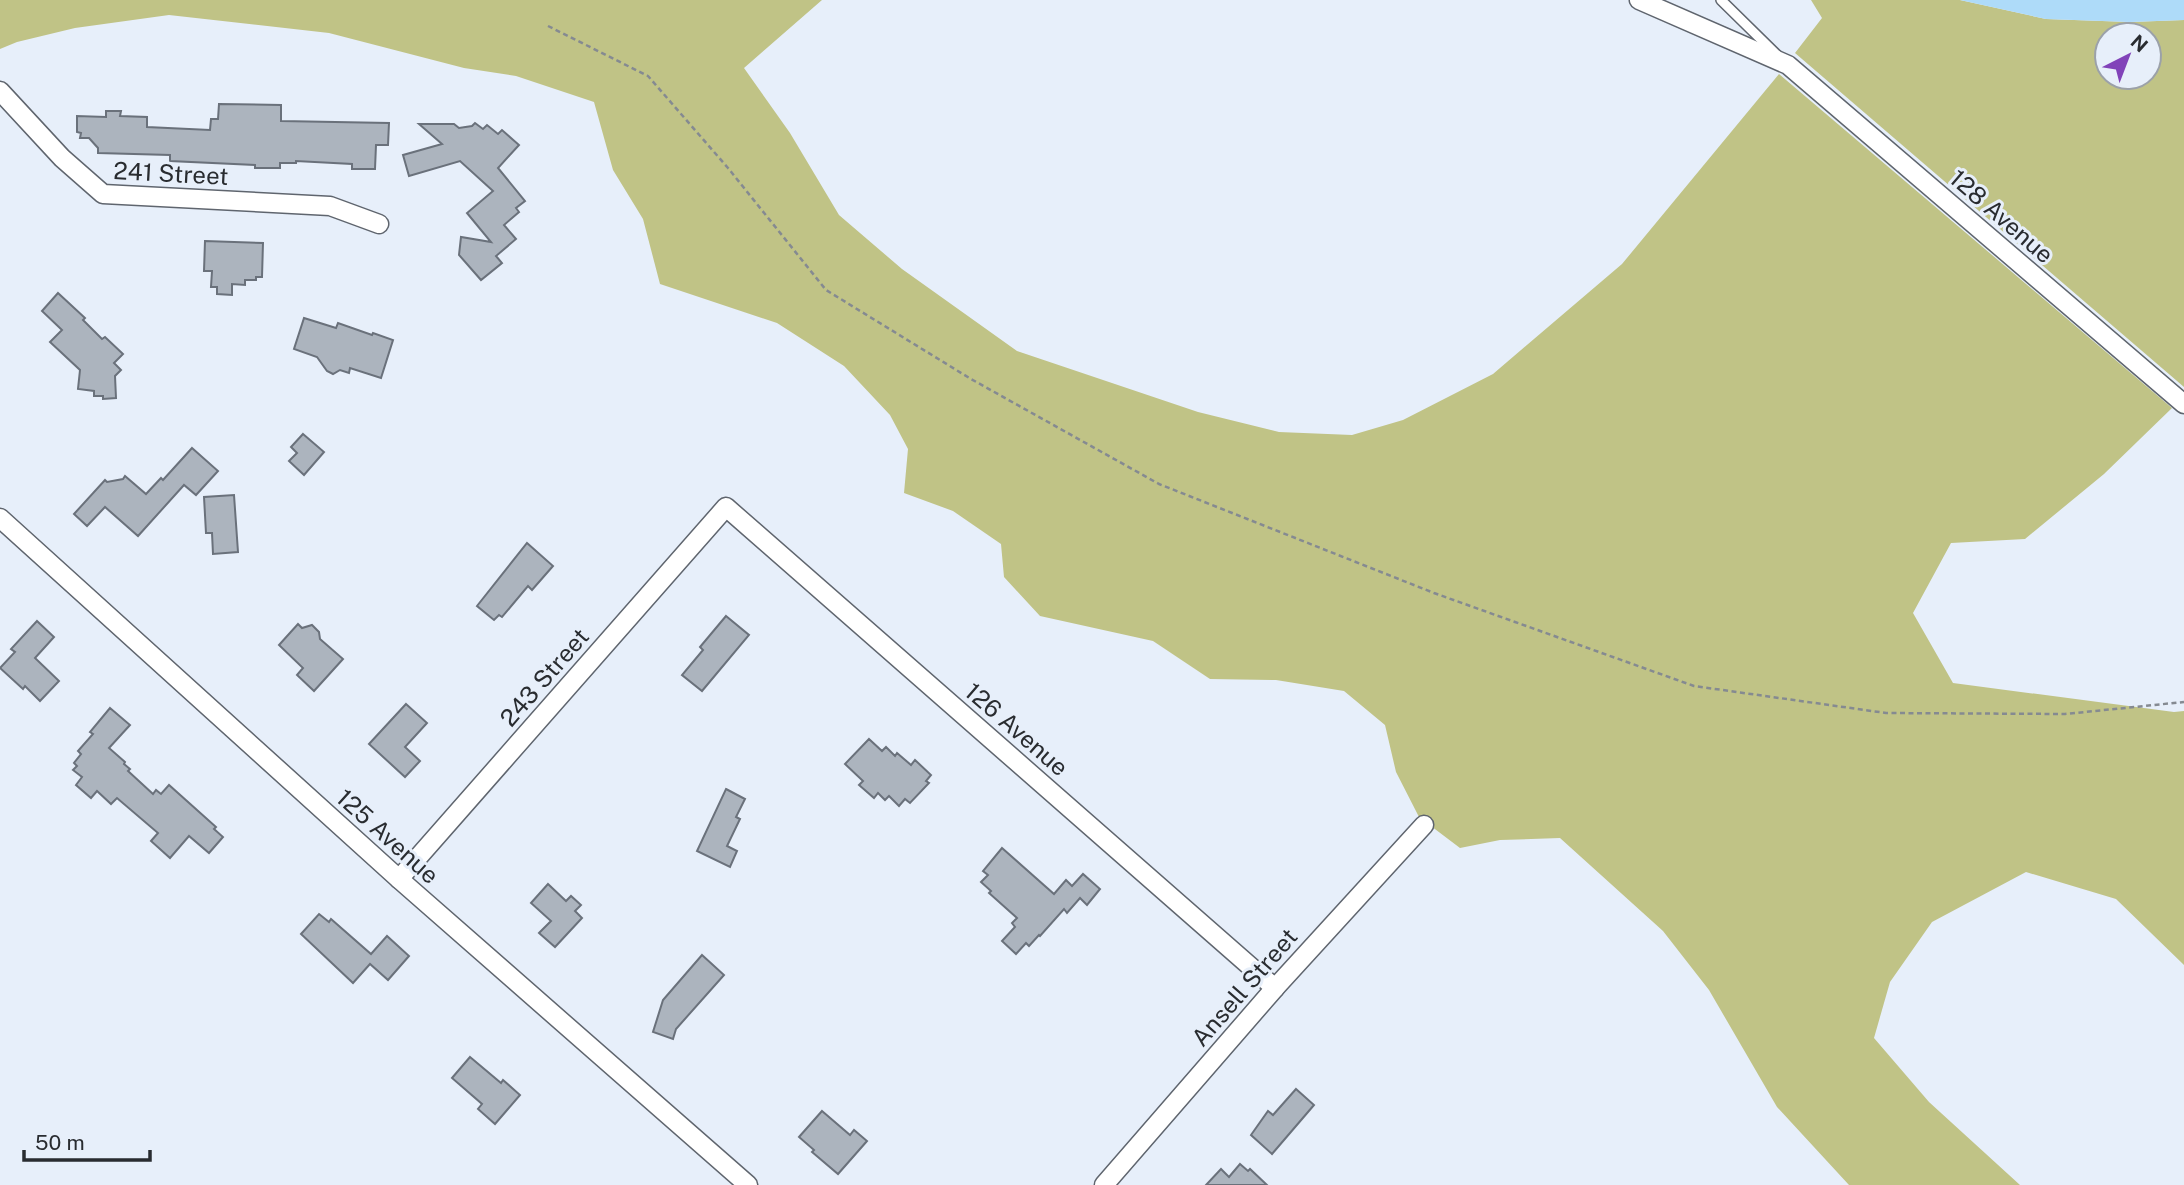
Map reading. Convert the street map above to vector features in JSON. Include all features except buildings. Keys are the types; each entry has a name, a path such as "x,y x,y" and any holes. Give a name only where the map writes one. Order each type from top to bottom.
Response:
{"street":[{"name":"128 Avenue","path":"1639,0 1788,65 2184,404"},
{"name":"241 Street","path":"0,91 62,158 103,194 330,206 379,224"},
{"name":"243 Street","path":"399,879 726,507"},
{"name":"126 Avenue","path":"726,507 1275,988"},
{"name":"125 Avenue","path":"0,518 399,879 748,1185"},
{"name":"Ansell Street","path":"1104,1185 1275,988 1424,825"}],"lane":[{"path":"1721,0 1788,65"}],"path":[{"path":"548,26 648,76 728,168 826,290 971,379 1159,484 1434,593 1694,686 1885,713 2065,714 2184,702"}],"green space":[{"path":"0,0 822,0 744,68 790,133 839,215 902,269 1017,351 1198,412 1279,432 1352,435 1403,420 1493,374 1622,264 1779,74 2172,408 2104,474 2025,539 1951,543 1913,613 1953,683 2174,712 2184,711 2184,965 2116,899 2026,872 1932,922 1890,982 1874,1038 1929,1102 2020,1185 1849,1185 1777,1107 1709,990 1663,931 1560,838 1500,840 1460,848 1419,817 1396,772 1385,725 1344,691 1276,680 1210,679 1153,641 1040,616 1004,577 1001,544 953,511 904,493 908,449 890,415 844,366 777,323 660,284 643,219 613,170 594,102 516,76 464,68 329,33 169,15 75,28 17,42 0,49"},
{"path":"1811,0 1960,0 2046,19 2102,21 2093,21 2093,91 2163,91 2163,21 2157,21 2184,20 2184,387 1795,53 1822,18"}],"water":[{"path":"1960,0 2184,0 2184,20 2046,19"}]}
